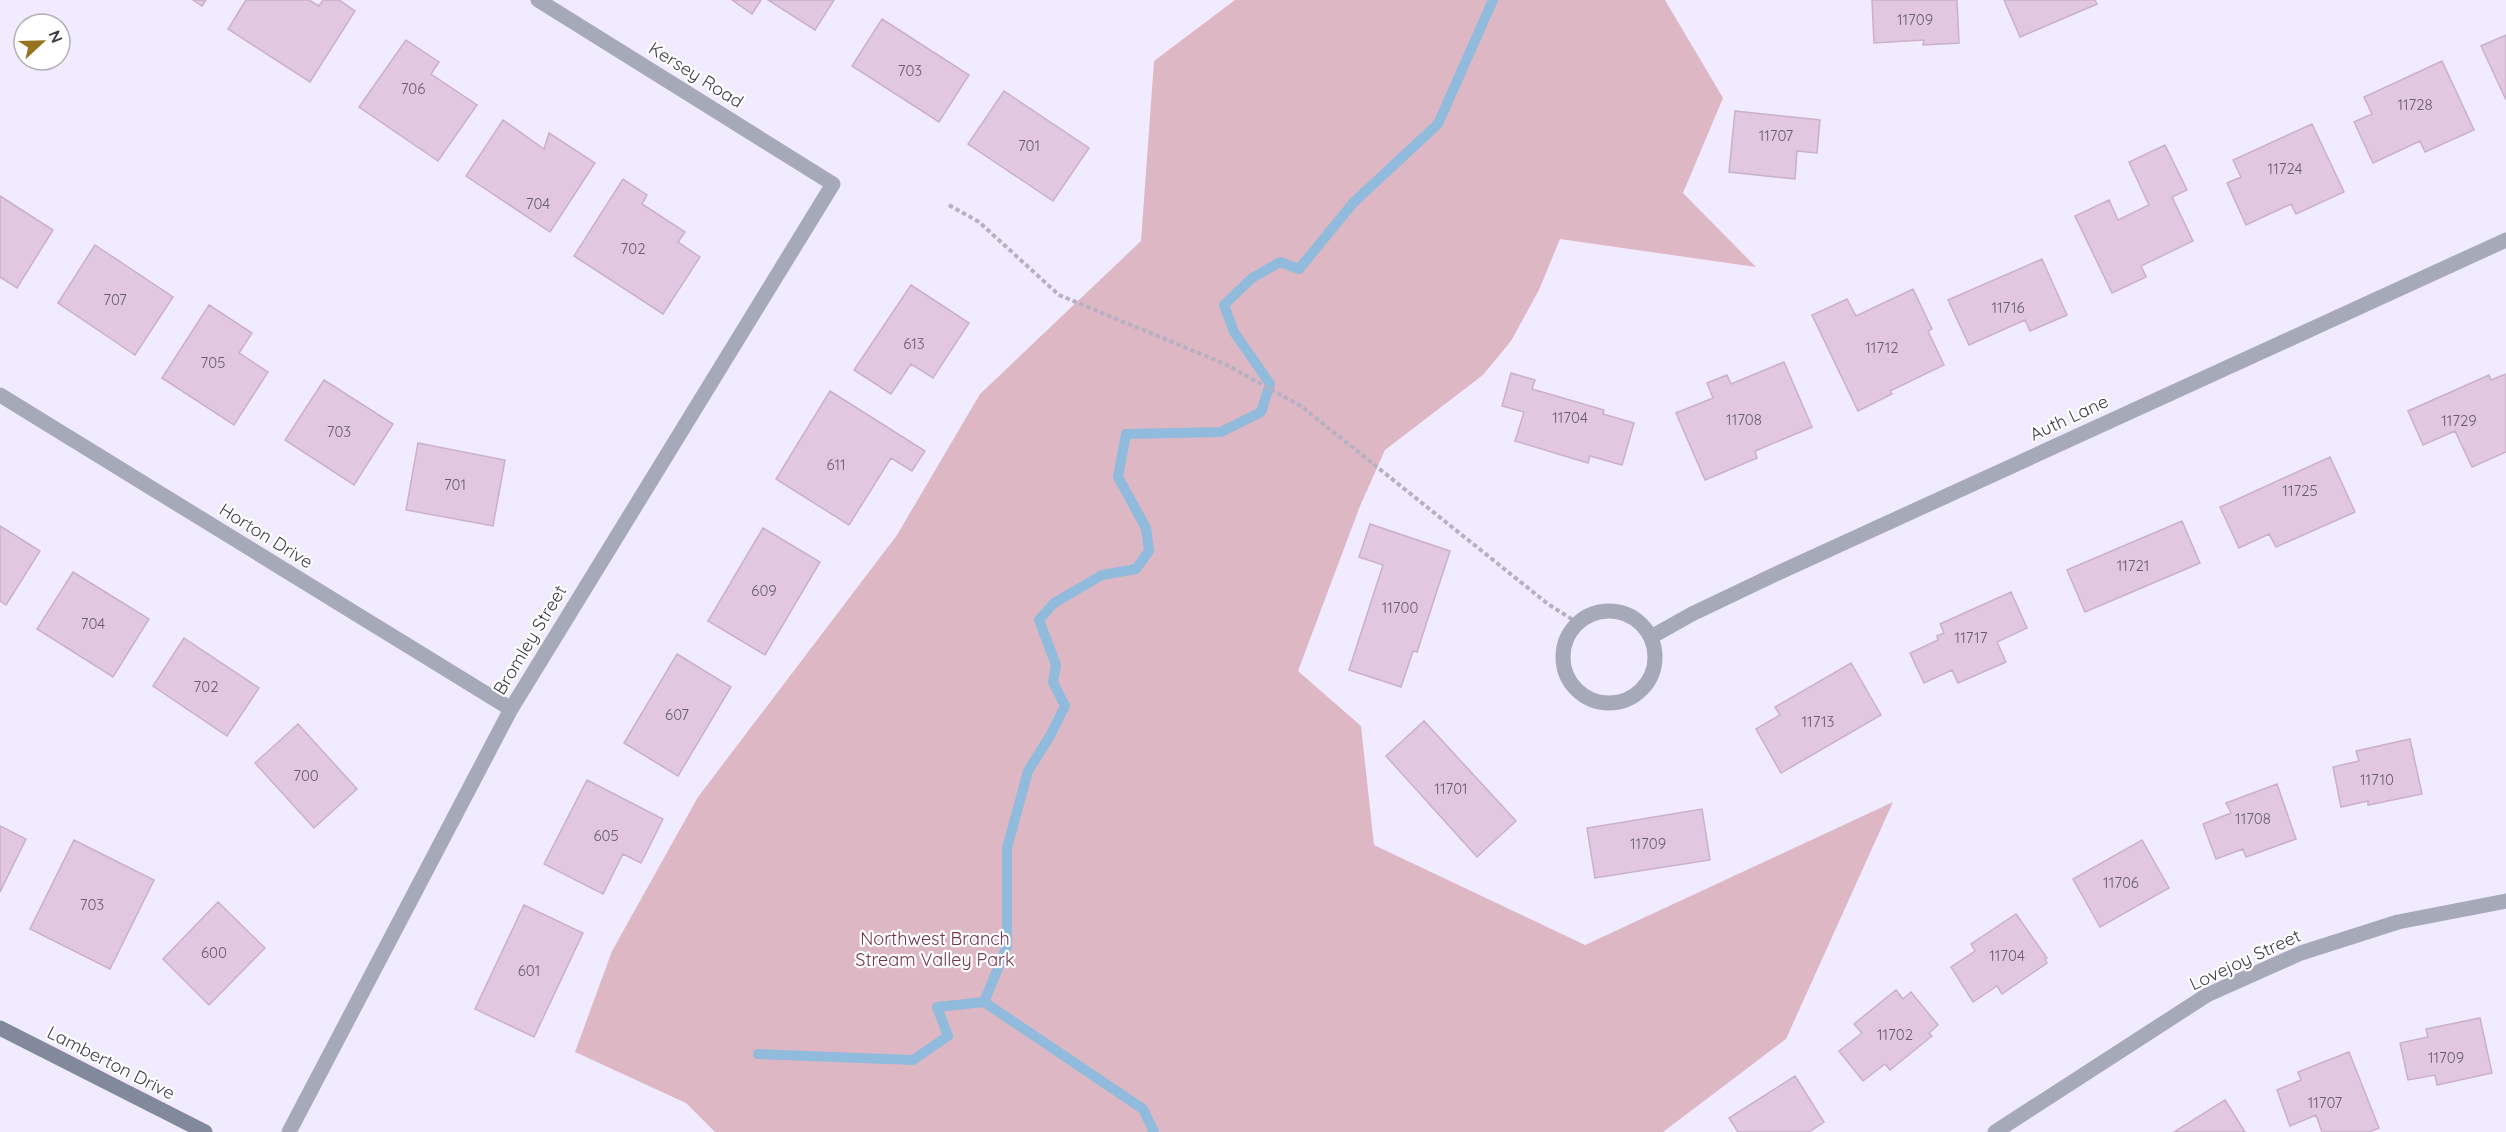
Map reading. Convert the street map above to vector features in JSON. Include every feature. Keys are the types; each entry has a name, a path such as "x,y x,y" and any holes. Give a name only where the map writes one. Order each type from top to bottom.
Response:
{"street":[{"name":"Kersey Road","path":"538,0 833,184"},
{"name":"Bromley Street","path":"289,1132 511,709 833,184"},
{"name":"Auth Lane","path":"1651,637 1692,614 1778,573 2506,240"},
{"name":"Horton Drive","path":"0,395 511,709"},
{"path":"1604,611 1618,611 1637,621 1651,637 1656,653 1655,669 1648,684 1637,696 1622,703 1606,704 1590,700 1577,691 1568,677 1563,662 1563,648 1569,634 1578,623 1590,615 1604,611"},
{"name":"Lovejoy Street","path":"1995,1132 2207,995 2301,953 2398,922 2506,901"},
{"name":"Lamberton Drive","path":"0,1028 205,1132"}],"path":[{"path":"949,205 979,222 1059,295 1225,364 1301,406 1548,604 1578,623"}],"green space":[{"name":"Northwest Branch Stream Valley Park","path":"1235,0 1665,0 1723,98 1683,193 1756,267 1560,239 1539,290 1511,341 1483,375 1385,450 1360,506 1298,671 1361,726 1374,845 1585,945 1893,802 1786,1039 1663,1132 715,1132 686,1103 575,1052 612,951 698,797 897,535 980,394 1141,241 1154,61"}],"building":[{"path":"193,0 206,0 202,6"},
{"path":"246,0 309,0 319,6 323,0 339,0 355,11 310,82 228,29"},
{"path":"732,0 761,0 752,14"},
{"path":"768,0 834,0 815,30"},
{"path":"1872,0 1957,0 1959,43 1923,45 1924,40 1874,43"},
{"path":"2004,0 2095,0 2097,4 2020,37"},
{"path":"882,19 969,75 939,122 852,66"},
{"path":"2506,35 2506,100 2481,46"},
{"path":"406,40 439,62 431,74 477,105 438,161 359,107"},
{"path":"2442,61 2474,130 2425,152 2420,141 2373,163 2354,122 2372,114 2364,97"},
{"path":"1004,91 1089,148 1053,201 968,144"},
{"path":"1735,111 1820,120 1817,153 1797,151 1795,179 1729,172"},
{"path":"503,120 544,149 549,133 595,163 550,232 466,176"},
{"path":"2312,124 2344,192 2296,214 2291,204 2246,225 2227,183 2241,177 2233,160"},
{"path":"2165,145 2187,190 2172,197 2193,241 2141,266 2146,277 2112,293 2075,216 2109,200 2118,220 2149,205 2129,162"},
{"path":"623,179 647,195 642,204 685,232 678,242 700,257 663,314 574,256"},
{"path":"0,196 53,230 17,288 0,277"},
{"path":"95,245 173,297 135,355 58,303"},
{"path":"2042,259 2067,315 2030,331 2025,320 1969,345 1948,300"},
{"path":"911,285 969,323 933,378 911,364 891,394 854,370"},
{"path":"1913,289 1932,329 1928,331 1944,365 1890,391 1892,394 1858,411 1812,315 1847,299 1856,316"},
{"path":"209,305 252,333 239,353 268,372 234,425 162,378"},
{"path":"1784,362 1812,427 1755,451 1757,458 1705,480 1676,413 1713,398 1707,383 1727,375 1731,384"},
{"path":"1511,373 1535,380 1532,389 1604,410 1603,414 1634,423 1622,465 1590,456 1588,463 1515,441 1524,412 1502,406"},
{"path":"2506,374 2506,452 2472,467 2455,431 2423,445 2408,411 2489,375 2491,380"},
{"path":"324,380 393,424 354,485 285,440"},
{"path":"830,391 925,451 912,471 891,458 849,525 776,479"},
{"path":"418,443 505,460 493,526 406,510"},
{"path":"2330,457 2355,512 2276,547 2269,534 2239,548 2220,507"},
{"path":"2182,521 2200,563 2085,612 2067,570"},
{"path":"1370,524 1450,551 1417,652 1413,651 1401,687 1349,670 1383,565 1359,557"},
{"path":"0,526 40,551 6,605 0,601"},
{"path":"763,528 820,562 765,655 708,621"},
{"path":"73,572 149,619 113,677 37,629"},
{"path":"2011,592 2027,628 1997,642 2006,662 1958,683 1952,670 1924,683 1910,653 1938,640 1937,636 1944,633 1940,624"},
{"path":"184,638 259,688 227,736 153,686"},
{"path":"677,654 731,687 678,776 624,743"},
{"path":"1851,663 1881,715 1781,773 1756,729 1780,715 1775,707"},
{"path":"1424,721 1516,821 1477,857 1386,756"},
{"path":"298,724 357,789 314,828 255,763"},
{"path":"2410,739 2422,794 2368,805 2368,801 2341,807 2333,767 2359,761 2356,751"},
{"path":"587,780 663,819 641,863 623,854 603,894 544,864"},
{"path":"2277,784 2296,839 2246,857 2243,849 2216,859 2203,824 2231,813 2226,803"},
{"path":"1702,809 1710,860 1595,878 1587,828"},
{"path":"0,826 26,839 0,892"},
{"path":"74,840 154,880 110,969 30,929"},
{"path":"2142,840 2169,888 2100,927 2073,879"},
{"path":"218,902 265,948 209,1005 163,959"},
{"path":"524,905 583,933 534,1037 475,1009"},
{"path":"2016,914 2047,958 2045,959 2047,963 2002,994 1997,986 1973,1002 1951,967 1975,951 1971,944"},
{"path":"1896,990 1903,999 1911,992 1938,1025 1929,1033 1932,1036 1890,1070 1885,1064 1863,1081 1839,1051 1862,1033 1854,1024"},
{"path":"2480,1018 2492,1073 2437,1085 2435,1075 2408,1080 2400,1043 2428,1037 2426,1029"},
{"path":"2349,1052 2379,1128 2369,1132 2322,1132 2316,1115 2290,1126 2277,1090 2301,1080 2298,1072"},
{"path":"1795,1076 1824,1122 1809,1132 1738,1132 1729,1118"},
{"path":"2225,1100 2245,1132 2174,1132"}],"waterway":[{"path":"1154,1132 1143,1109 984,1002 1007,946 1007,848 1028,771 1050,736 1065,706 1053,682 1056,665 1039,620 1054,603 1102,575 1136,569 1149,551 1146,528 1118,477 1126,434 1221,432 1261,412 1270,384 1234,332 1224,305 1252,278 1280,262 1299,269 1354,202 1438,124 1493,0"},
{"path":"758,1054 913,1060 948,1036 937,1007 984,1002"}]}
